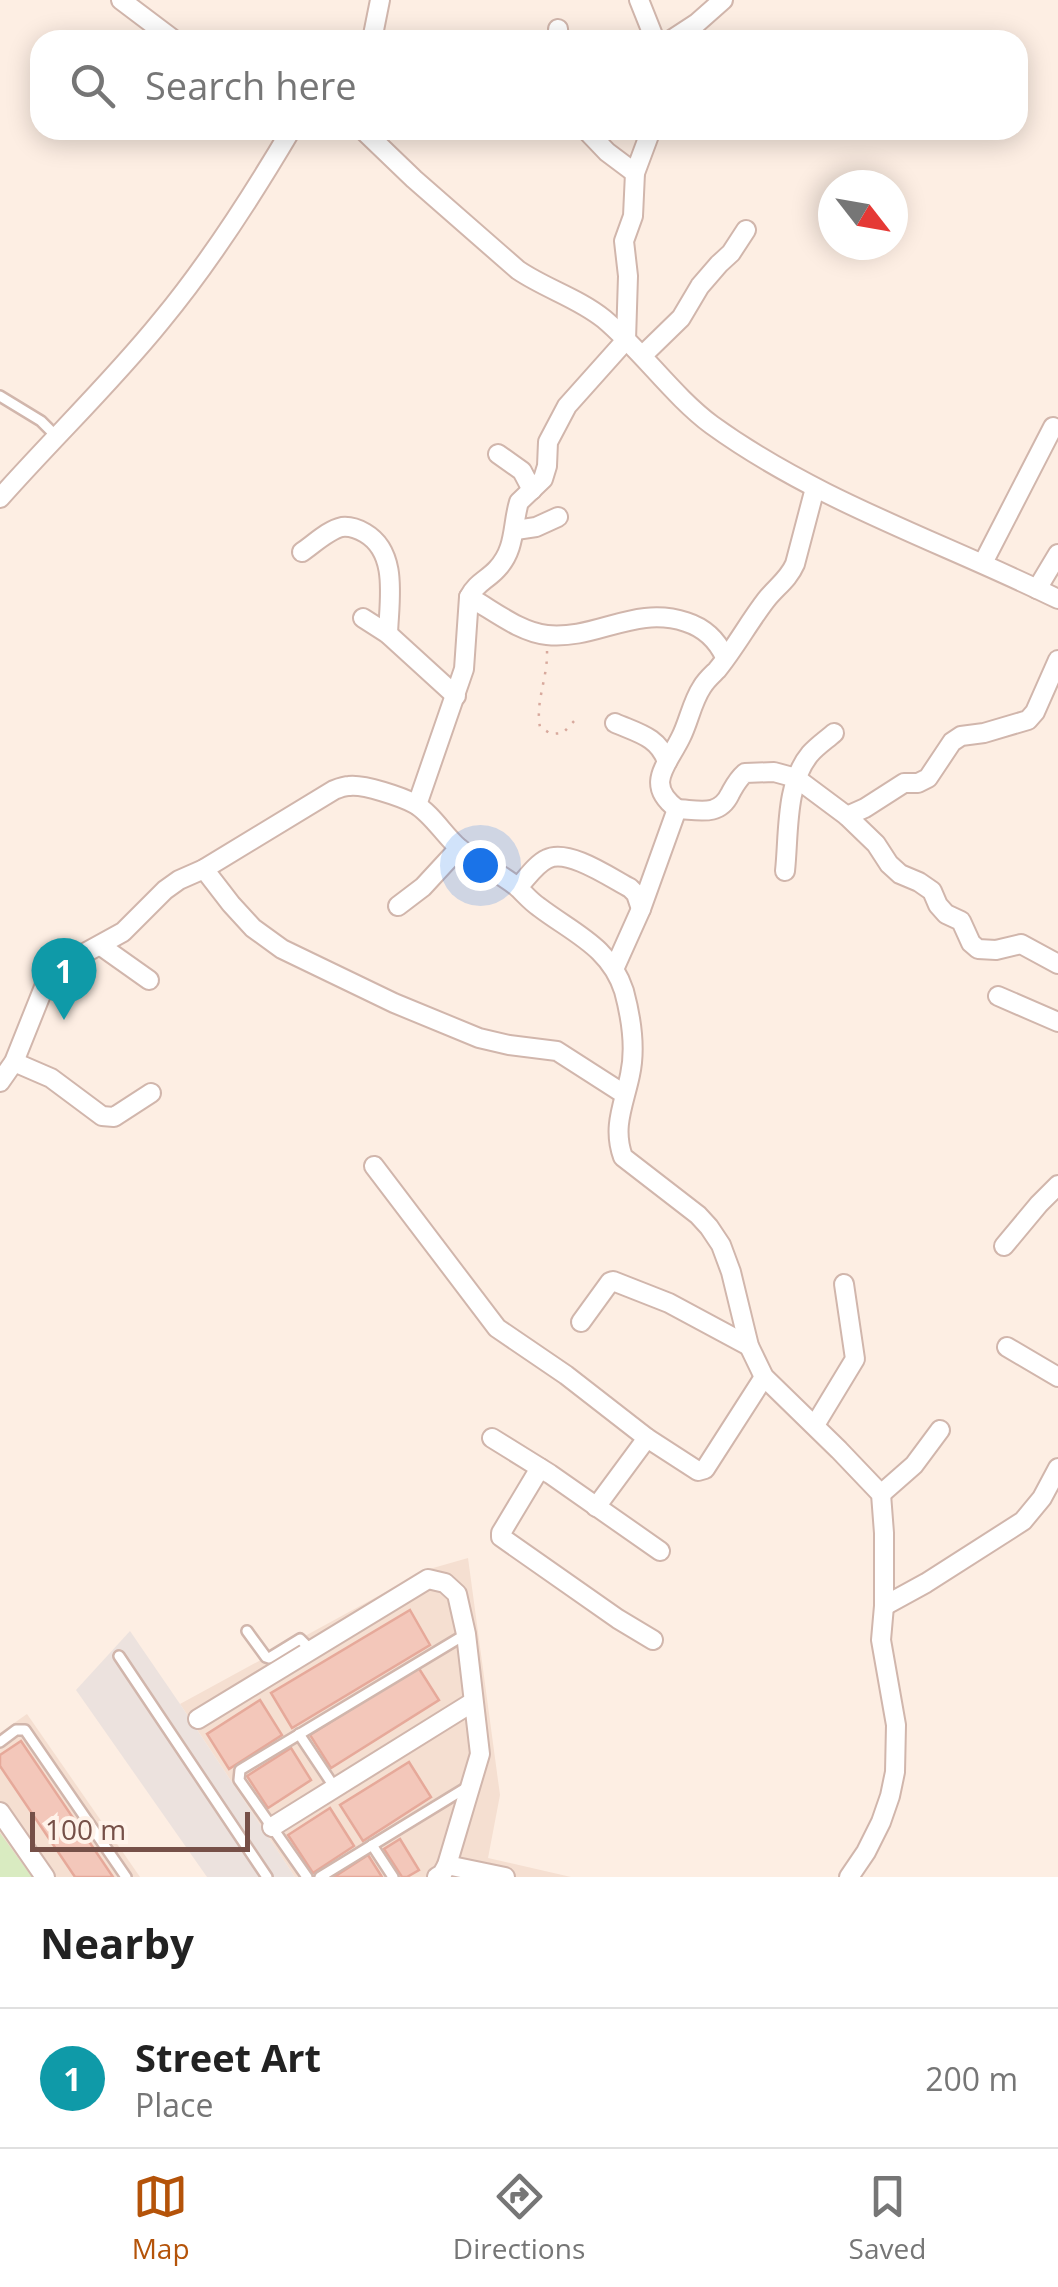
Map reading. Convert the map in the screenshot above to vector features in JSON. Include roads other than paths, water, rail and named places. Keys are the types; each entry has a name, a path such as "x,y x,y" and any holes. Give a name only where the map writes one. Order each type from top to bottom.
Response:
{"street":[{"path":"121,0 161,30"},
{"path":"374,30 380,0"},
{"path":"639,0 651,30"},
{"path":"686,30 724,0"},
{"path":"0,498 162,320 217,246 285,140"},
{"path":"374,140 518,270 603,318 714,426 815,488 1058,599"},
{"path":"595,140 636,172"},
{"path":"417,805 466,656 469,597 506,556 516,530 519,502 543,479 548,466 548,442 567,406 626,340 628,276 624,241 633,216 636,172 647,140"},
{"path":"643,355 682,318 700,286 731,253 746,230"},
{"path":"983,564 1053,427"},
{"path":"498,454 522,472 532,490"},
{"path":"815,488 790,574 700,688 659,782 664,799 678,808 710,810 721,808 745,773 774,772 796,778 847,816 900,874 932,891 938,905 960,921 978,950 1021,944 1058,964"},
{"path":"516,530 536,527 558,517"},
{"path":"302,552 342,527 355,527 371,536 384,553 390,572 388,634"},
{"path":"1037,589 1058,554"},
{"path":"469,597 525,629 546,635 668,616 708,633 726,657"},
{"path":"363,618 388,634 456,696"},
{"path":"847,816 904,784 928,778 952,742 961,736 1028,720 1058,660"},
{"path":"616,723 652,738 667,762"},
{"path":"785,871 796,778 810,753 834,733"},
{"path":"0,1082 14,1062 54,970 123,932 180,880 334,790 350,786 417,805 458,848 598,948 614,966 627,1004 633,1048 618,1127 618,1144 624,1157 710,1227 731,1272 750,1346 764,1377 881,1494 882,1654 896,1725 894,1772 881,1822 849,1877"},
{"path":"614,966 641,909 678,808"},
{"path":"398,906 423,887 458,848"},
{"path":"518,888 546,859 562,856 630,888 641,909"},
{"path":"204,869 254,928 282,948 394,1003 479,1038 557,1051 624,1094"},
{"path":"101,946 149,980"},
{"path":"998,996 1058,1022"},
{"path":"14,1062 51,1078 102,1116 114,1116 151,1093"},
{"path":"374,1166 498,1328 647,1438 702,1471 764,1377"},
{"path":"1004,1246 1058,1184"},
{"path":"581,1322 613,1281 670,1303 750,1346"},
{"path":"814,1425 855,1359 844,1284"},
{"path":"1007,1347 1058,1377"},
{"path":"881,1494 914,1465 940,1430"},
{"path":"492,1438 660,1550"},
{"path":"596,1507 647,1438"},
{"path":"540,1468 501,1537 652,1640"},
{"path":"884,1606 1023,1520 1042,1498 1058,1468"},
{"path":"198,1719 428,1579 445,1583 457,1594 466,1634 480,1754 442,1871 506,1877"},
{"path":"272,1827 474,1702"},
{"path":"0,1812 45,1877"}],"lane":[{"path":"0,396 41,421 56,436"},
{"path":"247,1631 269,1658 300,1639 311,1650"},
{"path":"307,1877 239,1780 240,1770 466,1634"},
{"path":"119,1656 268,1877"},
{"path":"0,1742 16,1730 25,1730 126,1877"},
{"path":"299,1734 335,1788"},
{"path":"320,1877 471,1784"},
{"path":"372,1845 393,1877"}],"place":[{"name":"Street Art","path":"64,1020"}]}
